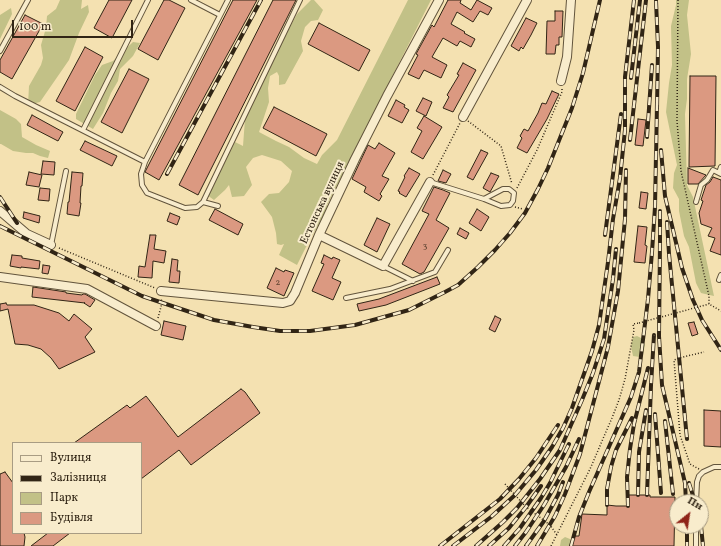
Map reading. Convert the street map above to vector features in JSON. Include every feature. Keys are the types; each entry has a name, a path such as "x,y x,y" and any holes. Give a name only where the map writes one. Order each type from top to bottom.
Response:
{"street":[{"name":"Естонська вулиця","path":"161,291 283,304 290,301 295,293 319,235 355,159 438,0"},
{"path":"463,117 527,0"},
{"path":"561,81 567,57 571,0"},
{"path":"319,235 383,266 430,182"},
{"path":"0,210 27,234 51,245"},
{"path":"0,277 87,289 156,326"}],"lane":[{"path":"0,51 28,0"},
{"path":"83,130 148,0"},
{"path":"191,0 220,15"},
{"path":"228,0 145,162 141,174 142,185 147,193 185,208 197,207 203,202 300,0"},
{"path":"0,87 145,162"},
{"path":"696,202 701,186 713,170 720,173 721,167"},
{"path":"51,245 66,171"},
{"path":"430,182 501,206 510,205 513,201 514,193 509,189 503,188 484,199"},
{"path":"203,202 218,206"},
{"path":"346,298 390,289 435,272 448,250"},
{"path":"383,266 413,281"},
{"path":"719,280 721,275"},
{"path":"696,494 699,476 703,472 714,467 721,467"},
{"path":"697,494 697,489 697,494"},
{"path":"696,534 696,546"}],"path":[{"path":"678,0 677,121 681,172 710,304"},
{"path":"514,193 537,150 562,92 561,81"},
{"path":"430,182 463,117 501,146 514,193"},
{"path":"51,245 161,291 162,303 156,326"},
{"path":"551,546 590,469 619,400 625,379 634,330 633,324 710,304 721,311"},
{"path":"703,472 690,464 680,435 674,360 704,352"},
{"path":"505,484 526,507 550,524 557,535"}],"green space":[{"path":"60,0 82,0 81,9 88,5 89,12 69,60 40,102 28,105 29,86 41,65 43,58 41,45 46,28 47,16 56,9"},
{"path":"311,0 314,0 323,10 318,20 311,21 305,27 301,41 303,51 285,84 279,85 279,76 277,72 270,76 268,88 269,102 259,132 289,147 304,158 317,164 322,155 337,140 408,0 431,0 327,205 326,213 310,239 297,265 279,255 284,244 277,244 272,217 261,202 269,194 279,193 289,182 292,171 281,161 262,155 253,158 246,167 252,185 244,196 232,197 229,185 214,200 207,195 235,142 243,146 245,119 256,87 297,14"},
{"path":"676,0 689,0 687,15 691,54 687,79 685,114 687,185 693,197 714,296 701,293 696,283 689,247 684,236 679,211 679,199 673,188 674,173 677,165 666,112 672,65 671,26"},
{"path":"11,8 12,14 0,39 0,15"},
{"path":"133,42 140,43 133,56 120,69 118,81 111,93 103,113 93,129 76,119 76,114 95,75 102,65 113,61"},
{"path":"0,110 16,119 21,124 22,137 50,151 48,158 33,153 13,151 0,144"},
{"path":"637,336 641,338 645,345 643,354 640,357 633,356 631,346 633,337"},
{"path":"565,537 570,539 572,543 571,546 560,546 561,540"}],"building":[{"path":"109,0 132,0 112,38 94,28"},
{"path":"164,0 169,0 185,8 158,60 138,49"},
{"path":"233,0 257,0 159,180 145,172"},
{"path":"273,0 296,0 198,195 179,185"},
{"path":"448,0 461,0 460,3 471,10 477,0 492,8 488,15 480,11 473,22 457,12 451,24 475,39 471,47 460,41 457,46 443,38 432,57 447,65 441,78 424,70 419,79 408,74 418,55 416,54 432,25 434,27"},
{"path":"555,11 563,11 562,37 559,37 559,45 556,45 555,54 546,54 547,21 555,21"},
{"path":"25,15 43,24 12,79 0,72 0,60"},
{"path":"526,18 537,23 523,49 521,47 519,51 511,46"},
{"path":"319,23 370,50 359,71 308,44"},
{"path":"85,47 103,57 75,111 56,101"},
{"path":"463,63 476,70 453,112 443,108 449,97 447,95 459,75 457,74"},
{"path":"129,69 149,79 122,133 101,122"},
{"path":"690,76 716,76 715,166 689,167"},
{"path":"552,91 559,94 547,119 527,153 517,148 522,138 520,136 524,129 528,131 542,103 546,104"},
{"path":"423,98 432,102 426,116 416,111"},
{"path":"396,100 405,105 404,107 409,110 402,123 388,116"},
{"path":"274,107 327,134 316,156 263,128"},
{"path":"32,115 63,132 58,141 27,125"},
{"path":"424,116 442,127 423,159 411,152 422,131 417,128"},
{"path":"638,119 646,120 643,146 635,145"},
{"path":"85,141 117,156 112,166 80,150"},
{"path":"379,143 395,153 382,176 389,179 380,194 382,196 379,201 364,192 366,187 352,179 368,145 375,149"},
{"path":"481,150 488,153 473,180 467,177"},
{"path":"43,161 55,162 54,175 41,174"},
{"path":"409,168 420,174 406,197 398,191"},
{"path":"688,168 706,175 698,184 688,184"},
{"path":"443,170 451,174 446,183 438,181"},
{"path":"29,172 42,175 39,187 26,185"},
{"path":"72,172 83,173 79,216 67,214"},
{"path":"491,173 499,176 490,192 483,188"},
{"path":"713,177 721,180 721,255 710,251 715,238 708,236 712,228 701,224 699,213 703,201 701,200 706,185"},
{"path":"434,187 450,193 436,220 449,228 424,272 420,274 402,264 429,214 422,211"},
{"path":"40,188 50,189 49,201 38,200"},
{"path":"641,192 648,193 646,209 639,208"},
{"path":"215,209 243,224 238,235 209,220"},
{"path":"477,209 489,217 481,231 469,223"},
{"path":"24,212 40,216 39,223 23,218"},
{"path":"170,213 180,217 177,225 167,221"},
{"path":"377,218 390,224 377,252 364,245"},
{"path":"638,226 647,227 645,263 634,262"},
{"path":"460,228 469,233 466,239 457,234"},
{"path":"150,235 156,235 154,249 166,251 164,263 153,261 152,278 138,277 139,266 145,267"},
{"path":"12,255 40,261 39,269 10,266"},
{"path":"324,255 332,259 333,257 340,260 332,278 341,282 333,300 312,291 324,264 321,263"},
{"path":"172,259 178,260 177,271 180,271 179,283 169,282"},
{"path":"43,265 50,266 48,274 42,273"},
{"path":"276,268 284,272 285,270 294,273 284,296 267,288"},
{"path":"437,277 440,284 386,305 359,311 357,304 379,299"},
{"path":"33,287 66,293 85,294 95,300 90,307 85,303 32,297"},
{"path":"6,303 7,305 34,305 59,313 69,321 74,314 92,329 85,337 95,352 59,369 51,358 41,349 28,345 15,344 8,309 0,311 0,304"},
{"path":"495,316 501,319 495,332 489,329"},
{"path":"164,321 186,326 183,340 161,335"},
{"path":"694,322 698,334 692,336 688,323"},
{"path":"241,389 245,392 260,413 191,465 179,450 142,478 142,442 75,442 127,405 130,408 146,396 178,437"},
{"path":"704,410 721,411 721,447 704,446"},
{"path":"5,472 12,482 12,534 24,534 24,546 0,546 0,474"},
{"path":"628,495 669,497 669,534 674,534 674,546 572,546 573,536 579,536 582,514 607,515 607,505 627,506"},
{"path":"47,534 69,534 53,546 31,546"}],"railway":[{"path":"167,174 261,0"},
{"path":"0,226 142,296 214,320 280,331 310,331 355,325 409,310 458,285 495,250 525,213 548,168 572,108 583,73 600,0"},
{"path":"453,546 491,517 515,495 536,470 563,428 572,408 592,351 599,325 620,178 625,130 625,77 634,0"},
{"path":"631,78 640,0"},
{"path":"630,140 646,0"},
{"path":"656,1 658,47 657,109"},
{"path":"647,137 652,65"},
{"path":"656,159 657,103"},
{"path":"605,235 621,114"},
{"path":"661,150 665,196 682,268 693,300 702,320 721,350"},
{"path":"571,546 579,517 631,397 639,372 652,252 656,154"},
{"path":"537,546 555,516 580,454 608,347 618,291 625,219 626,170"},
{"path":"0,197 17,223"},
{"path":"660,211 659,336 662,385 685,483 686,494"},
{"path":"667,222 687,439"},
{"path":"476,546 517,508 540,479 560,450 593,373 604,339 616,249"},
{"path":"647,495 654,335"},
{"path":"628,506 627,477 630,449 634,424 648,368"},
{"path":"638,495 639,452 646,410"},
{"path":"655,414 661,493"},
{"path":"607,505 607,489 611,467 616,450 632,418"},
{"path":"665,421 673,494"},
{"path":"440,546 500,499 536,458 558,425"},
{"path":"515,546 544,505 566,467 579,439"},
{"path":"504,546 520,528 541,498 569,444"},
{"path":"526,546 544,521 563,482"},
{"path":"689,483 692,494"},
{"path":"489,546 509,528 541,486"},
{"path":"687,534 687,546"},
{"path":"702,534 703,546"}]}
